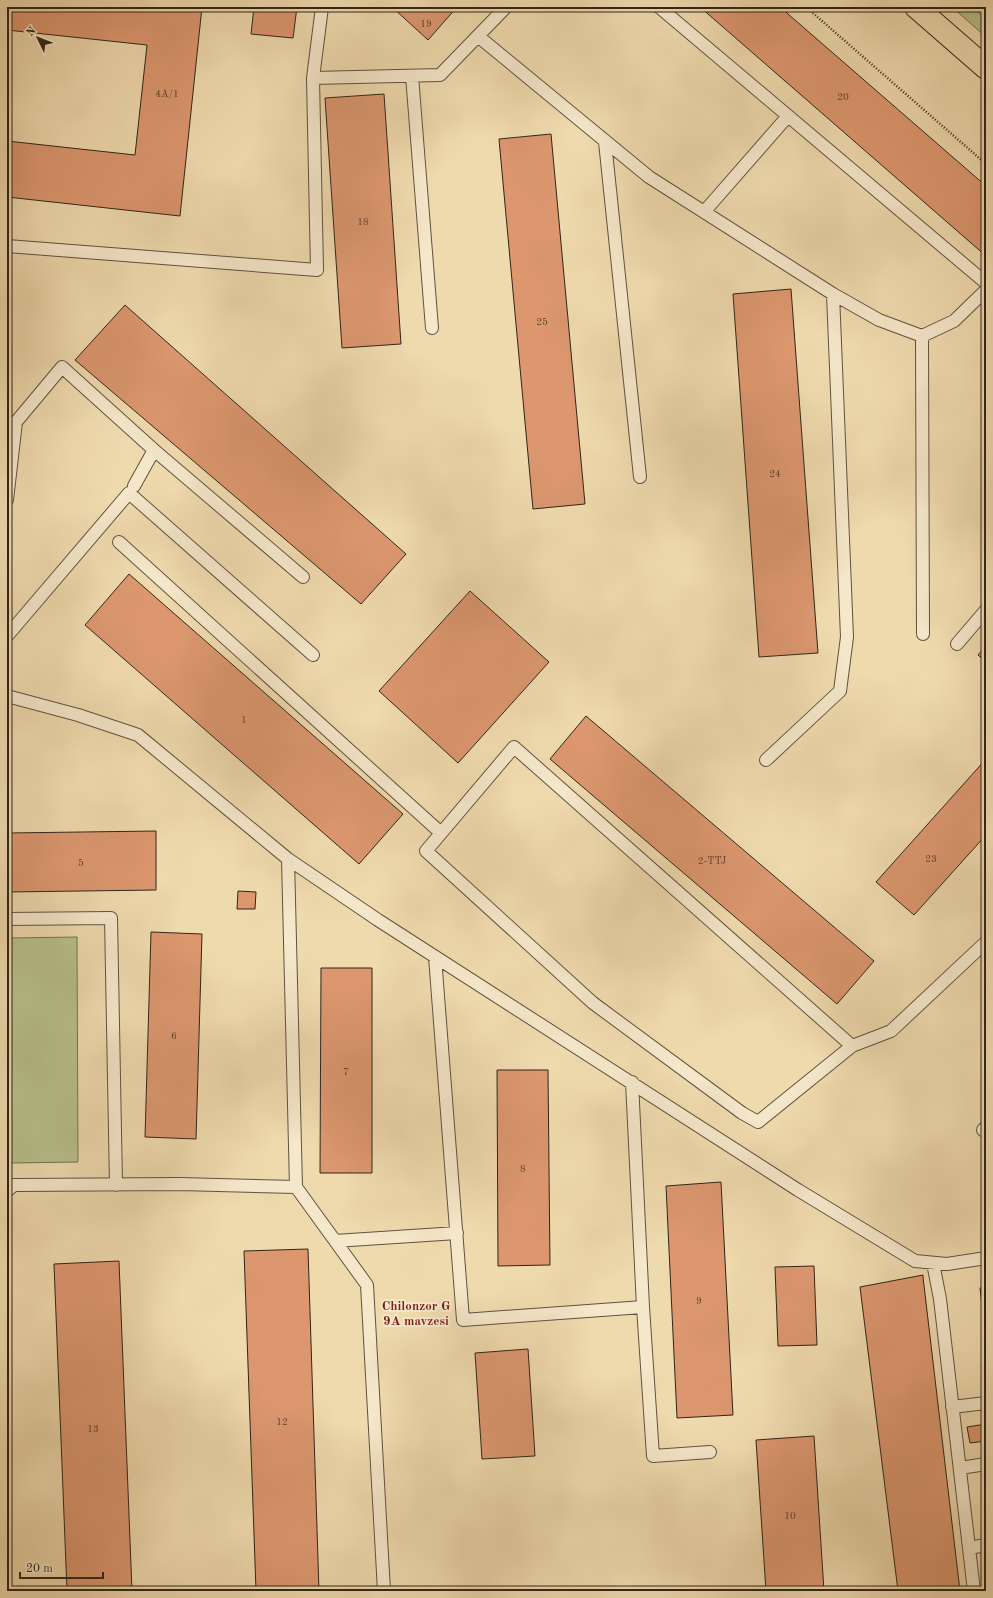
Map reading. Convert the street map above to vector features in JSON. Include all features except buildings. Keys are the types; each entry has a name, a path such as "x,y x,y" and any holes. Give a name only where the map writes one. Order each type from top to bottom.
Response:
{"highway":[{"path":"916,7 986,68"}],"lane":[{"path":"7,246 317,270 313,78 322,7"},
{"path":"313,78 440,75 479,37 506,7"},
{"path":"659,7 986,283"},
{"path":"479,37 649,177 833,294 879,320 922,336 954,321 986,290"},
{"path":"412,76 432,328"},
{"path":"704,212 788,116"},
{"path":"605,142 640,477"},
{"path":"766,760 840,691 847,636 833,294"},
{"path":"922,336 923,634"},
{"path":"7,500 16,422 62,367 154,450 303,577"},
{"path":"134,486 154,450"},
{"path":"7,636 129,493 313,655"},
{"path":"119,542 441,833"},
{"path":"957,644 986,610"},
{"path":"7,696 78,715 138,735 288,859 436,957 798,1190 915,1261 947,1264 986,1258"},
{"path":"852,1046 514,747 426,851 593,1003 742,1113 758,1122 852,1046 891,1031 986,942"},
{"path":"288,859 296,1187 367,1285 384,1591"},
{"path":"7,919 111,918 116,1185"},
{"path":"436,957 463,1320 643,1307"},
{"path":"632,1082 643,1307 653,1456 710,1452"},
{"path":"986,1127 984,1130 986,1132"},
{"path":"7,1191 14,1185 296,1187"},
{"path":"335,1241 457,1233"},
{"path":"933,1263 940,1299 974,1591"},
{"path":"952,1407 986,1403"},
{"path":"960,1468 986,1464"},
{"path":"969,1548 986,1545"}],"path":[{"path":"806,7 986,164"}],"green space":[{"path":"952,7 972,7 986,19 986,37"},
{"path":"77,937 78,1162 12,1163 7,1167 7,938"}],"district":[{"name":"Chilonzor G 9A mavzesi","path":"416,1312"}]}
